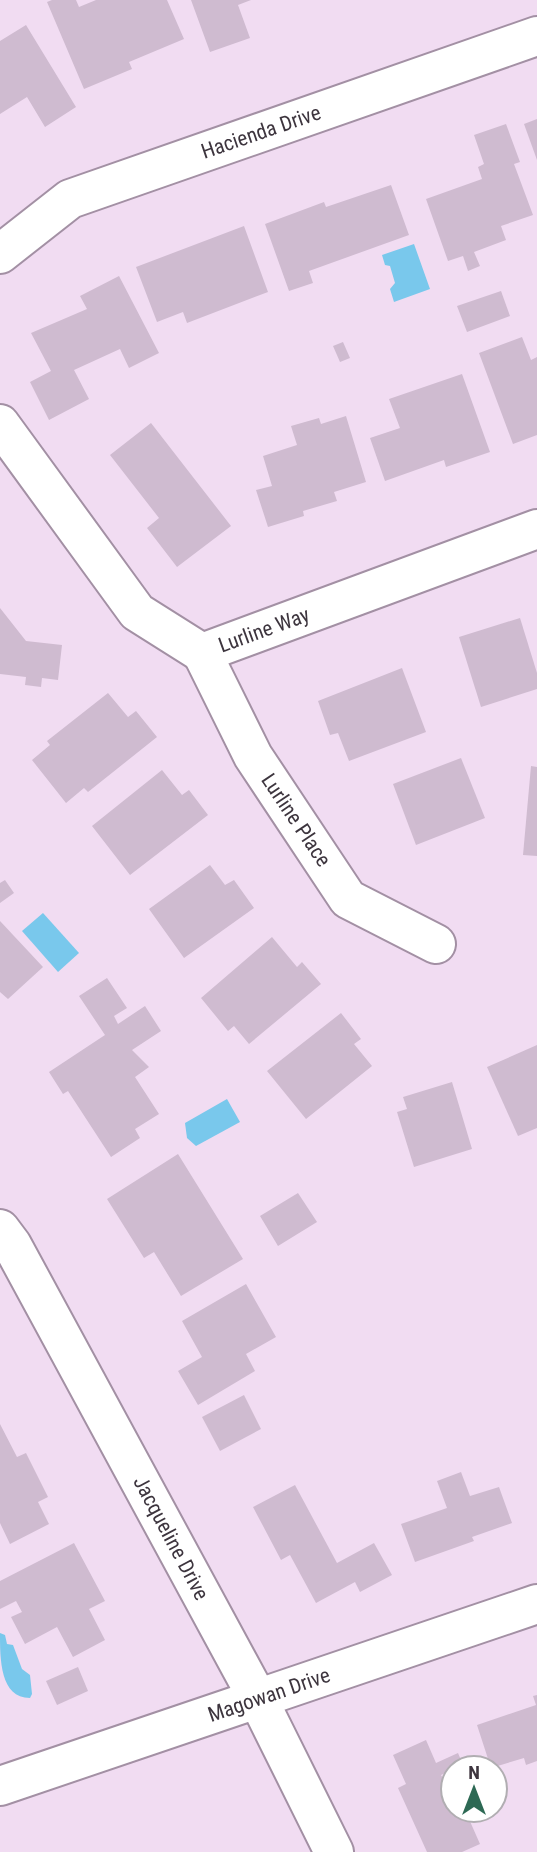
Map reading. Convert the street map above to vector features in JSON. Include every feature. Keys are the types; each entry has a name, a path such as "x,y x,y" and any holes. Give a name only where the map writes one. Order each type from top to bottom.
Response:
{"street":[{"name":"Hacienda Drive","path":"0,254 70,199 537,36"},
{"name":"Lurline Way","path":"0,424 138,612 201,653 537,529"},
{"name":"Lurline Place","path":"201,653 253,757 348,899 436,944"},
{"name":"Jacqueline Drive","path":"0,1229 12,1245 258,1699 334,1852"},
{"name":"Magowan Drive","path":"0,1786 537,1604"}],"water":[{"path":"414,244 430,289 394,302 390,289 395,283 390,266 385,265 382,255"},
{"path":"43,913 79,953 58,972 22,931"},
{"path":"227,1099 240,1122 196,1146 187,1138 185,1123"},
{"path":"0,1633 5,1635 7,1644 13,1645 22,1669 30,1675 30,1698 13,1692 7,1684 0,1654"}],"building":[{"path":"76,0 79,7 96,0 167,0 184,39 129,62 132,69 84,89 47,2"},
{"path":"191,0 251,0 238,5 250,38 210,52"},
{"path":"26,25 76,107 45,127 27,97 0,114 0,41"},
{"path":"537,119 537,160 524,124"},
{"path":"506,124 520,162 514,164 533,215 501,226 506,240 474,252 480,266 468,271 463,256 448,261 426,199 482,179 478,167 484,164 474,135"},
{"path":"391,185 409,235 309,271 313,283 289,291 265,224 324,202 326,207"},
{"path":"244,226 268,292 187,323 183,312 157,322 136,267"},
{"path":"119,276 159,353 129,368 120,349 74,370 89,399 49,420 30,382 51,371 31,333 87,309 80,296"},
{"path":"501,291 510,316 467,332 457,306"},
{"path":"522,337 531,360 537,357 537,435 513,444 479,353"},
{"path":"343,342 350,358 340,362 333,346"},
{"path":"462,374 490,452 446,467 444,460 385,481 370,438 400,428 389,399"},
{"path":"346,416 366,482 334,492 337,501 303,511 304,516 268,527 256,490 272,486 263,456 297,445 291,426 319,418 321,424"},
{"path":"151,423 231,526 177,567 147,528 159,518 110,455"},
{"path":"0,608 26,641 62,645 58,680 42,678 41,687 25,685 26,677 0,674"},
{"path":"520,618 537,673 537,689 481,707 459,637"},
{"path":"402,668 426,732 349,761 338,733 330,735 318,701"},
{"path":"108,693 128,717 136,711 157,737 88,792 84,788 66,803 32,760 50,745 47,741"},
{"path":"461,758 485,818 416,845 393,784"},
{"path":"531,766 537,767 537,856 523,855"},
{"path":"162,770 182,795 189,790 208,815 130,875 92,826"},
{"path":"210,865 225,885 234,880 254,908 184,958 149,909"},
{"path":"5,880 14,893 0,903 0,883"},
{"path":"0,921 43,967 8,999 0,992"},
{"path":"272,937 297,967 302,962 321,984 249,1044 234,1026 228,1031 201,998"},
{"path":"107,978 127,1008 114,1016 118,1024 145,1006 161,1031 132,1050 149,1067 135,1077 159,1114 135,1129 140,1138 111,1157 68,1091 63,1094 49,1072 105,1035 79,996"},
{"path":"341,1013 361,1039 354,1044 372,1066 306,1119 267,1071"},
{"path":"537,1045 537,1128 518,1136 487,1067"},
{"path":"452,1082 472,1149 414,1167 397,1112 407,1109 403,1097"},
{"path":"178,1154 243,1259 181,1296 154,1252 144,1258 107,1199"},
{"path":"298,1193 317,1222 278,1246 260,1216"},
{"path":"246,1284 276,1337 246,1354 255,1371 198,1405 178,1371 202,1357 182,1321"},
{"path":"244,1395 261,1429 220,1451 202,1417"},
{"path":"0,1424 17,1457 26,1453 48,1497 38,1502 49,1524 10,1544 0,1523"},
{"path":"461,1472 470,1496 499,1487 512,1523 472,1537 474,1541 415,1562 401,1524 447,1508 437,1481"},
{"path":"295,1485 337,1563 374,1543 392,1575 360,1592 355,1582 316,1603 290,1555 281,1560 253,1507"},
{"path":"74,1543 105,1601 89,1609 105,1640 73,1657 57,1627 25,1644 11,1617 22,1612 16,1601 0,1609 0,1581"},
{"path":"78,1667 88,1691 57,1705 46,1681"},
{"path":"537,1695 537,1761 526,1765 524,1758 509,1763 509,1754 486,1754 477,1725 536,1705 533,1696"},
{"path":"426,1740 436,1763 439,1762 439,1824 471,1824 480,1844 462,1852 427,1852 398,1788 406,1784 393,1755"}]}
